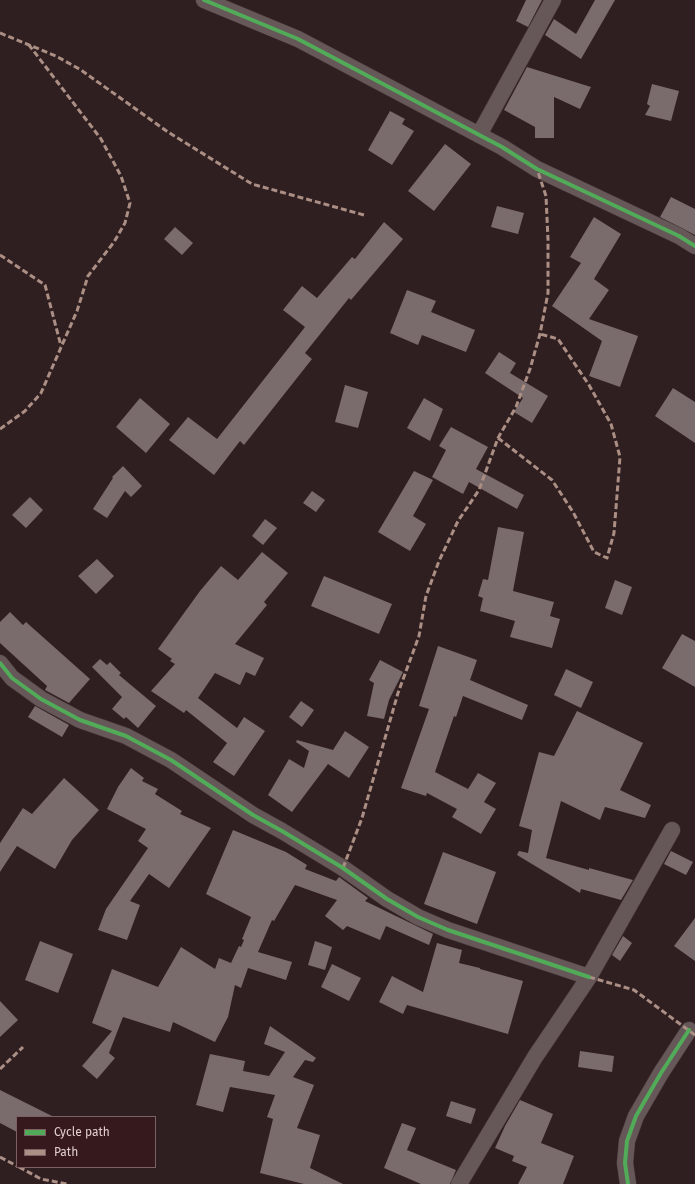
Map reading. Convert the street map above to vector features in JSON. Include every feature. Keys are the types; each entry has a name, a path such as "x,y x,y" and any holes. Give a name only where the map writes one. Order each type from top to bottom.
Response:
{"street":[{"path":"204,0 298,40 479,135 537,168 679,236 695,246"},
{"path":"479,135 553,0"},
{"path":"0,663 12,678 41,700 80,720 126,736 171,760 253,815 343,868 387,899 418,917 448,930 589,976"},
{"path":"459,1184 535,1057 589,976 672,830"},
{"path":"628,1184 625,1163 628,1141 636,1116 661,1073 689,1030"}],"building":[{"path":"526,0 542,0 528,27 516,21"},
{"path":"595,0 615,0 581,59 545,35 554,19 576,34"},
{"path":"527,67 591,87 580,109 554,97 554,138 535,138 535,127 504,110"},
{"path":"652,84 679,91 671,121 645,115 650,106 647,104"},
{"path":"390,111 405,119 402,124 414,131 392,165 368,150"},
{"path":"445,144 471,164 434,211 408,191"},
{"path":"671,197 695,209 695,235 660,217"},
{"path":"497,206 524,213 518,234 491,227"},
{"path":"594,217 621,234 594,279 609,290 589,319 638,336 620,387 589,376 602,341 552,306 581,263 570,257"},
{"path":"384,222 403,239 351,300 349,298 305,353 312,359 244,445 240,441 214,475 169,440 188,417 217,439 305,327 283,310 302,286 317,298 352,257 355,259"},
{"path":"175,227 193,243 182,255 164,239"},
{"path":"407,290 436,301 431,312 475,330 466,352 422,335 418,345 390,333"},
{"path":"499,352 516,363 510,373 548,396 532,423 514,412 523,398 485,373"},
{"path":"345,385 368,392 358,428 335,422"},
{"path":"673,388 695,402 695,443 655,416"},
{"path":"140,398 170,424 146,453 116,427"},
{"path":"424,398 443,409 430,441 407,428"},
{"path":"451,427 488,447 476,469 524,495 517,509 469,482 463,494 432,477 446,450 439,446"},
{"path":"123,466 142,486 131,497 125,491 107,518 93,509 113,478 112,477"},
{"path":"414,471 433,480 413,516 426,524 410,551 378,532"},
{"path":"312,491 325,500 316,512 303,503"},
{"path":"30,497 43,510 26,528 12,515"},
{"path":"265,519 277,528 263,545 252,536"},
{"path":"498,527 524,532 513,591 554,602 550,616 560,619 552,648 510,637 515,621 480,611 483,598 478,596 483,579 488,580"},
{"path":"262,552 288,573 264,602 267,605 235,644 264,658 255,676 246,672 240,685 215,673 198,698 237,728 244,717 265,731 234,776 213,762 227,743 186,710 184,713 151,691 175,664 170,661 172,659 158,649 200,591 221,566 238,580"},
{"path":"97,559 114,576 96,594 78,576"},
{"path":"324,576 392,604 379,634 311,606"},
{"path":"615,580 632,587 622,615 605,608"},
{"path":"10,612 23,625 26,622 90,679 69,703 45,690 47,686 0,643 0,622"},
{"path":"682,634 695,641 695,687 662,668"},
{"path":"438,646 477,660 470,680 528,705 522,720 463,696 456,717 454,716 435,772 468,789 478,773 496,783 484,802 496,809 481,834 452,817 457,809 427,793 426,796 401,788 429,709 419,706"},
{"path":"100,659 107,665 110,662 121,673 119,675 156,706 138,728 126,717 124,719 112,709 122,697 92,667"},
{"path":"380,660 403,672 389,700 384,719 367,716 374,683 369,680"},
{"path":"566,669 593,682 581,708 554,695"},
{"path":"301,701 314,710 302,727 289,717"},
{"path":"35,706 69,725 62,737 28,717"},
{"path":"577,711 643,743 620,790 651,805 645,818 605,807 600,820 561,801 546,858 633,880 621,900 581,889 580,893 517,855 519,851 528,853 532,830 519,826 539,752 554,756"},
{"path":"345,731 369,747 349,778 328,764 292,812 268,795 289,759 304,768 309,751 296,742 297,740 333,750"},
{"path":"131,768 144,778 142,781 158,789 155,794 182,811 180,814 211,828 169,888 149,874 130,901 140,905 127,940 98,930 106,909 148,848 138,841 146,829 107,809 118,787"},
{"path":"64,778 99,810 72,840 55,869 17,846 0,872 0,843 23,808 32,814"},
{"path":"233,830 286,852 307,865 305,869 336,881 339,877 368,898 365,901 433,934 429,945 386,926 380,940 347,926 343,930 325,916 337,900 295,885 274,921 272,920 258,952 292,962 286,980 248,968 241,988 235,985 228,1017 215,1042 173,1022 170,1032 123,1017 109,1053 115,1058 97,1079 82,1066 112,1031 92,1023 112,969 158,987 181,947 215,969 219,958 231,963 239,946 241,947 244,940 242,939 251,917 206,894"},
{"path":"671,851 693,862 686,875 664,864"},
{"path":"443,852 496,872 477,924 424,904"},
{"path":"695,918 695,961 674,946"},
{"path":"623,936 632,943 620,961 612,955"},
{"path":"40,941 73,954 58,993 25,980"},
{"path":"315,941 332,947 325,970 308,965"},
{"path":"437,943 462,950 459,963 523,981 508,1034 407,1005 403,1014 379,1002 392,976 423,992"},
{"path":"332,964 361,978 349,1001 321,987"},
{"path":"0,1001 18,1020 0,1037"},
{"path":"270,1026 316,1058 313,1062 305,1060 293,1077 314,1085 297,1128 320,1135 310,1168 343,1184 304,1184 260,1173 273,1119 267,1117 275,1095 230,1087 223,1112 196,1105 210,1054 245,1061 243,1071 269,1076 285,1052 264,1044"},
{"path":"580,1051 614,1056 612,1072 578,1067"},
{"path":"0,1090 52,1116 16,1116 16,1131 0,1123"},
{"path":"520,1100 553,1114 541,1143 574,1156 563,1184 518,1184 527,1167 512,1161 514,1156 495,1148 505,1126"},
{"path":"451,1101 476,1109 471,1124 446,1116"},
{"path":"402,1123 416,1128 407,1150 456,1170 450,1184 421,1184 384,1168"}],"marked path":[{"path":"0,33 56,56 81,70 168,132 252,184 364,215"},
{"path":"0,429 25,411 41,393 77,311 88,276 114,242 125,223 130,203 121,176 101,139 29,45"},
{"path":"343,868 362,818 398,693 419,636 426,596 439,561 458,521 479,490 498,438 516,407 530,369 540,334 548,293 548,240 546,196 537,169"},
{"path":"0,255 45,285 61,346"},
{"path":"498,438 552,480 573,512 594,552 607,558 614,533 620,457 611,424 589,385 558,339 540,334"},
{"path":"589,977 634,990 695,1035"},
{"path":"0,1069 23,1047"},
{"path":"0,1157 16,1165"},
{"path":"21,1168 41,1179 67,1184"}],"cycle path":[{"path":"204,0 298,39 502,147 537,169 679,236 695,246"},
{"path":"0,663 12,678 41,699 80,720 126,736 171,760 253,815 343,868 387,899 418,917 448,930 589,977"},
{"path":"628,1184 625,1163 627,1141 636,1116 661,1073 689,1030"}]}
